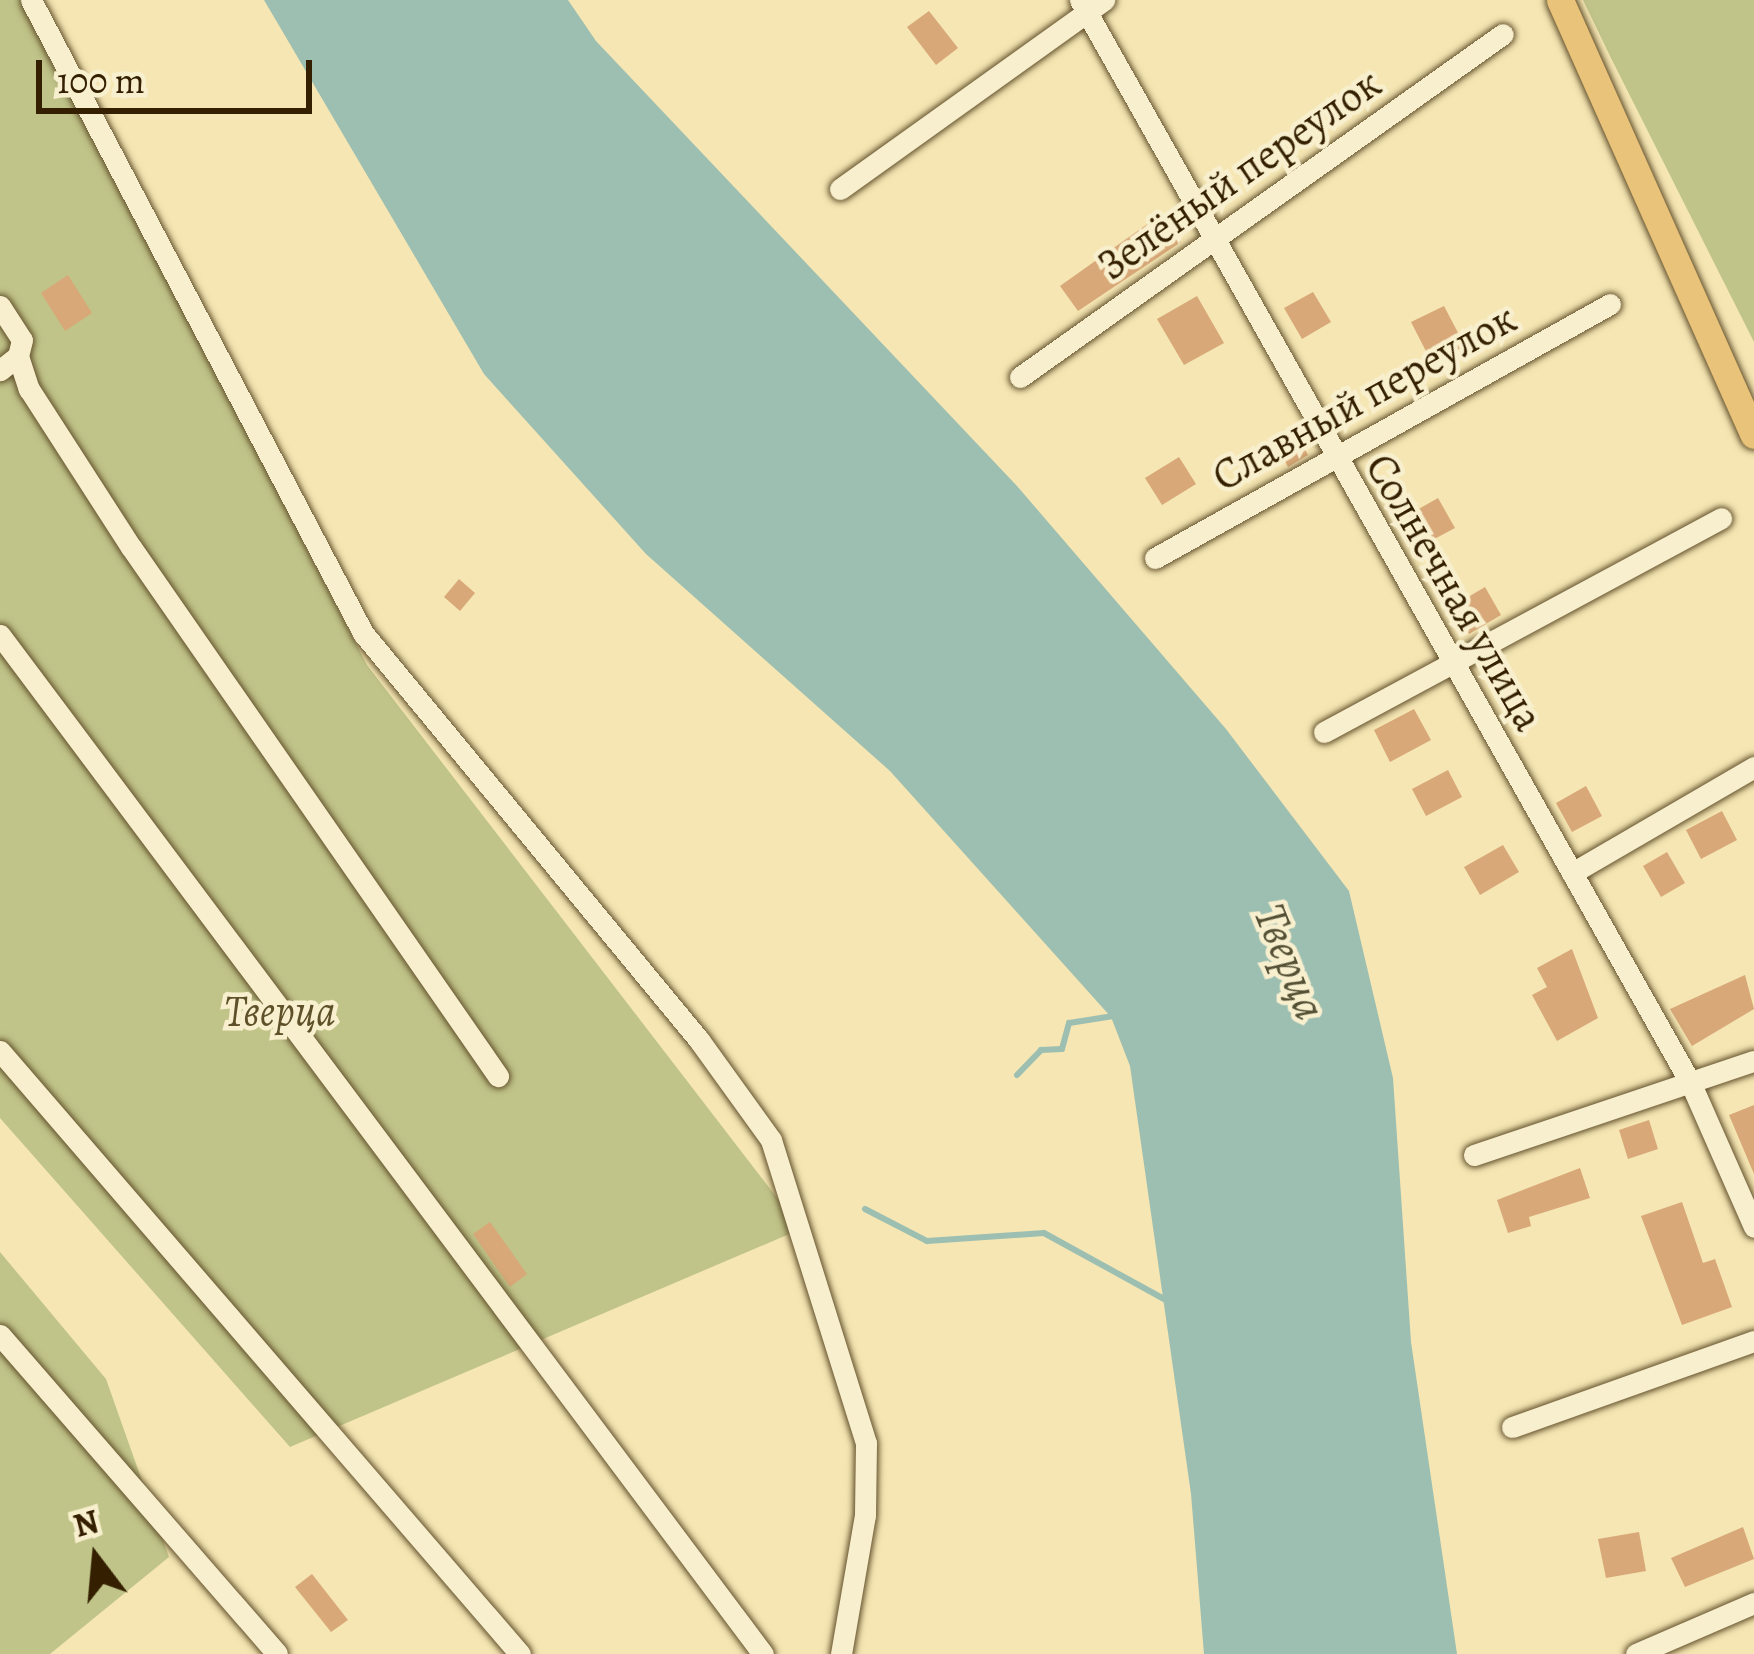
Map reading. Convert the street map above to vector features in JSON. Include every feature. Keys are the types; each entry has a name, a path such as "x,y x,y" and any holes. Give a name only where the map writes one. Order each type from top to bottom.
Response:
{"main road":[{"path":"1560,0 1754,435"}],"street":[{"path":"32,0 363,634 685,1022 771,1140 866,1443 865,1515 841,1654"},
{"path":"840,189 1091,4"},
{"name":"Солнечная улица","path":"1091,4 1213,240 1334,458 1691,1084 1754,1227"},
{"name":"Зелёный переулок","path":"1019,377 1503,34"},
{"name":"Славный переулок","path":"1155,558 1610,304"},
{"path":"0,306 22,340 9,363 131,548 498,1076"},
{"path":"1324,732 1721,518"},
{"path":"0,635 763,1654"},
{"path":"1572,873 1754,767"},
{"path":"0,1052 520,1654"},
{"path":"1474,1155 1754,1061"},
{"path":"0,1335 277,1654"},
{"path":"1512,1426 1754,1341"},
{"path":"1636,1654 1754,1603"}],"green space":[{"name":"Тверца","path":"0,0 24,0 367,665 801,1229 290,1447 0,1118"},
{"path":"1583,0 1754,0 1754,342 1611,58"},
{"path":"0,1252 106,1379 169,1557 50,1654 0,1654"}],"water":[{"path":"264,0 568,0 596,41 1017,486 1226,729 1349,891 1393,1078 1411,1342 1457,1654 1204,1654 1191,1494 1130,1066 1111,1017 890,771 646,554 484,374"}],"building":[{"path":"929,11 958,48 936,65 907,27"},
{"path":"1160,215 1181,242 1078,311 1060,286"},
{"path":"68,275 92,313 65,331 41,293"},
{"path":"1313,292 1331,322 1302,339 1284,308"},
{"path":"1197,296 1224,343 1184,365 1157,319"},
{"path":"1444,306 1465,346 1432,363 1411,322"},
{"path":"1295,430 1308,455 1288,467 1274,440"},
{"path":"1179,457 1196,484 1162,505 1145,478"},
{"path":"1438,498 1455,528 1425,544 1408,515"},
{"path":"459,579 475,593 460,611 444,597"},
{"path":"1485,587 1501,615 1469,634 1453,606"},
{"path":"1414,709 1431,740 1390,762 1374,730"},
{"path":"1448,770 1462,797 1426,816 1412,789"},
{"path":"1586,786 1602,816 1572,832 1556,803"},
{"path":"1722,811 1737,840 1701,859 1686,830"},
{"path":"1503,845 1519,872 1480,895 1464,867"},
{"path":"1667,852 1685,883 1661,897 1643,866"},
{"path":"1572,949 1598,1018 1557,1041 1532,995 1547,987 1537,968"},
{"path":"1745,975 1754,1009 1692,1046 1670,1009"},
{"path":"1754,1105 1754,1174 1729,1115"},
{"path":"1649,1120 1658,1149 1628,1159 1619,1130"},
{"path":"1580,1168 1590,1198 1529,1217 1531,1226 1508,1233 1497,1200"},
{"path":"1682,1202 1703,1263 1715,1259 1732,1307 1682,1325 1641,1216"},
{"path":"490,1222 527,1274 510,1287 473,1234"},
{"path":"1743,1527 1754,1559 1685,1587 1671,1558"},
{"path":"1639,1532 1646,1571 1606,1578 1598,1539"},
{"path":"312,1574 348,1620 331,1632 295,1587"}],"waterway":[{"path":"1017,1075 1041,1050 1062,1049 1069,1023 1113,1016"},
{"path":"865,1209 927,1241 1044,1233 1164,1299"}]}
